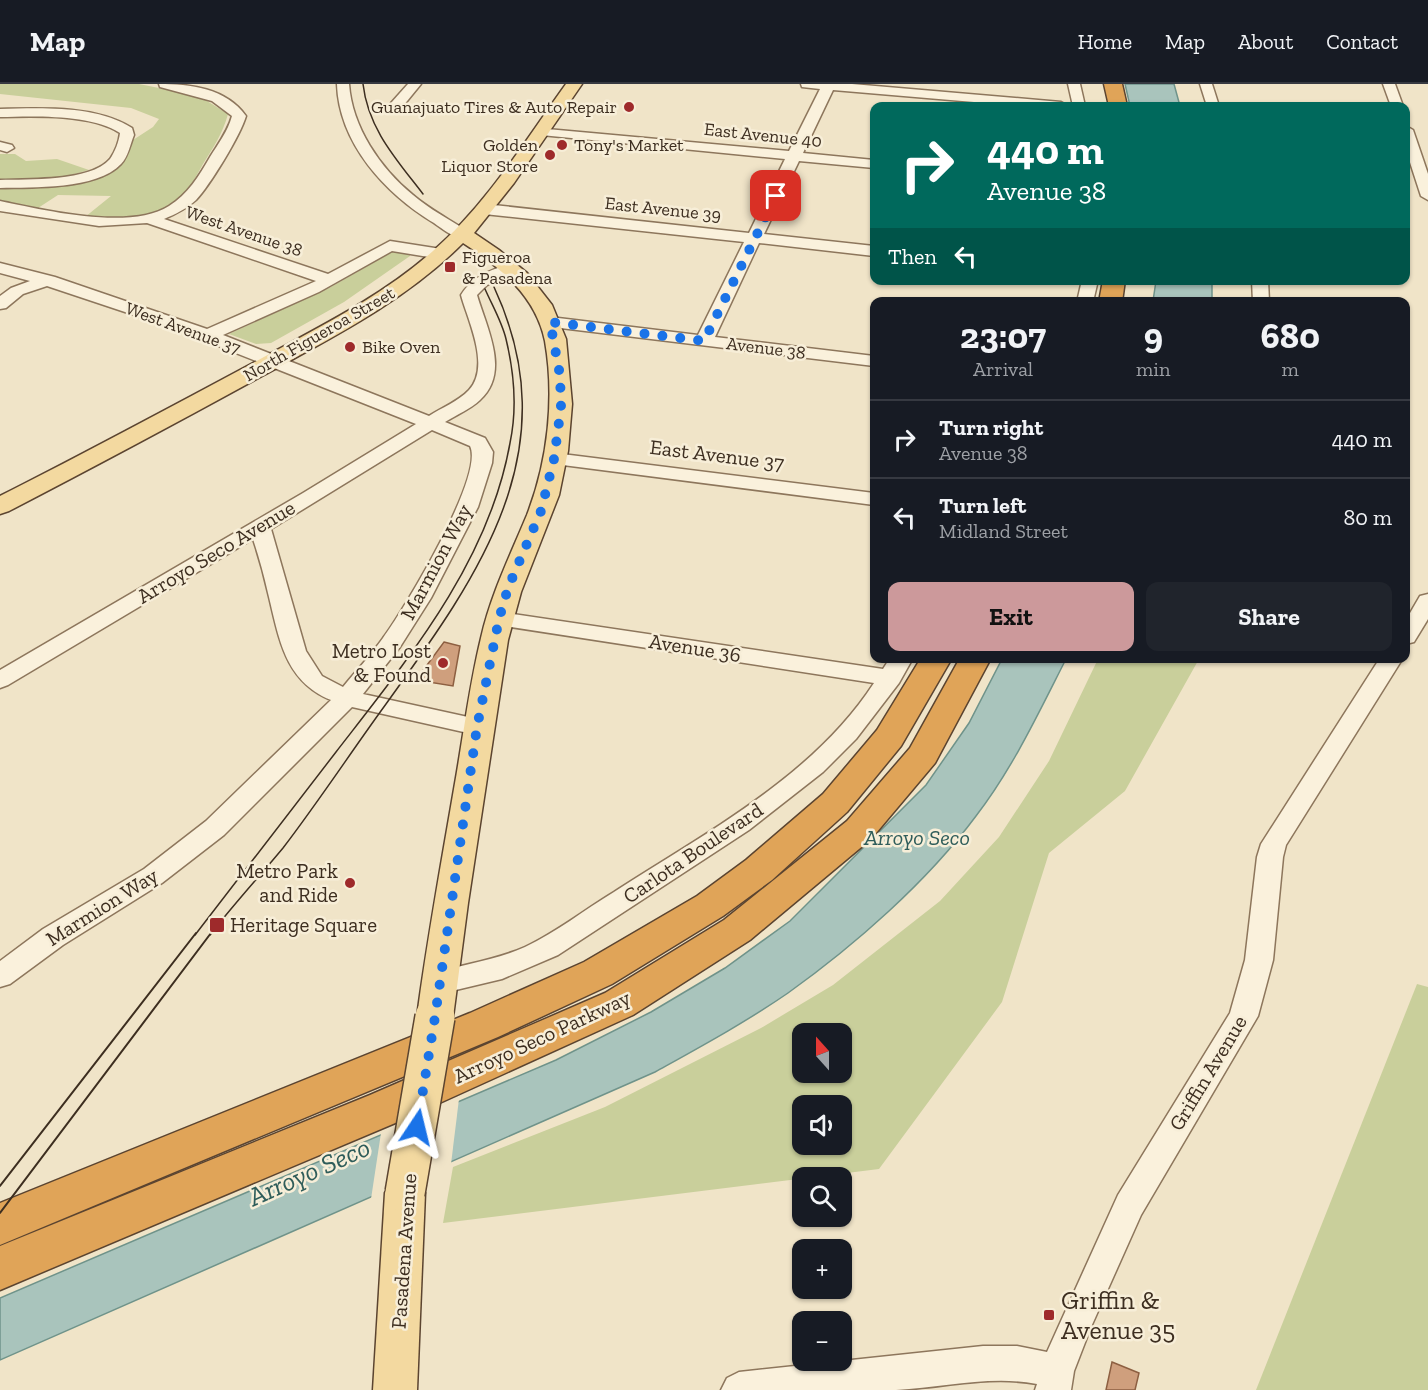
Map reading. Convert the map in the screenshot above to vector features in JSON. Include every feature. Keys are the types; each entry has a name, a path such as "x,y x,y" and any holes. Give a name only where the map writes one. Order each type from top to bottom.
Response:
{"highway":[{"path":"1092,84 1096,102"},
{"path":"1113,84 1117,102"},
{"name":"Arroyo Seco Parkway","path":"0,1224 484,1025 598,973 710,906 759,870 835,803 889,738 934,663"},
{"name":"Arroyo Seco Parkway","path":"0,1268 396,1104 619,1004 736,930 796,884 859,830 923,755 972,663"}],"main road":[{"name":"North Figueroa Street","path":"0,506 272,362 377,303 409,280 441,254 484,209 574,84"},
{"name":"Pasadena Avenue","path":"395,1390 405,1192 437,1000 477,727 499,619 508,588 541,511 554,459 561,407 560,375 550,322 531,289 511,269 462,234"}],"street":[{"path":"0,206 103,222 147,218 174,208 191,196 237,123 239,116 226,103 208,95 165,84"},
{"path":"343,84 342,95 349,120 359,138 392,182 406,198 462,234"},
{"path":"398,103 415,84"},
{"path":"807,84 1017,102"},
{"path":"1074,84 1078,102"},
{"path":"1206,84 1212,102"},
{"path":"1389,84 1396,102"},
{"path":"704,341 828,85"},
{"path":"0,113 34,113 88,118 117,124 127,131 128,135 115,163 104,170 70,180 0,184"},
{"name":"East Avenue 40","path":"541,131 870,164"},
{"path":"1413,138 1428,196"},
{"name":"East Avenue 39","path":"484,209 870,251"},
{"name":"West Avenue 38","path":"147,218 329,280"},
{"name":"North Figueroa Street","path":"207,336 329,280 390,246 441,254"},
{"name":"West Avenue 37","path":"0,268 49,280 207,336 430,423"},
{"path":"430,423 474,396 482,388 487,367 481,329 469,295 472,289 481,282 511,269"},
{"path":"0,304 18,291 49,280"},
{"name":"Avenue 38","path":"550,322 870,361"},
{"name":"Arroyo Seco Avenue","path":"0,680 430,423"},
{"name":"Marmion Way","path":"0,976 53,937 153,876 215,828 347,698 392,642 420,598 468,507 482,463 483,452 478,442 430,423"},
{"name":"East Avenue 37","path":"554,459 870,498"},
{"path":"260,526 289,634 300,660 313,681 347,698 477,727"},
{"path":"1410,630 1428,601"},
{"name":"Avenue 36","path":"499,619 896,668"},
{"name":"Griffin Avenue","path":"1055,1380 1129,1205 1244,1016 1259,960 1270,857 1274,844 1389,663"},
{"name":"Carlota Boulevard","path":"437,1000 523,960 559,940 743,822 826,754 860,720 896,668"},
{"path":"739,1390 983,1363 1017,1363 1055,1380"}],"green space":[{"path":"0,84 139,84 199,96 228,114 214,146 190,187 177,202 152,214 141,216 85,217 111,196 58,195 38,208 0,201 0,187 36,186 116,167 127,157 133,140 153,127 159,119 131,108 0,94"},
{"path":"0,154 15,154 26,161 57,159 89,170 63,177 0,181"},
{"path":"397,249 410,253 410,256 344,302 271,343 256,344 229,334 331,287"},
{"path":"1096,663 1197,663 1125,791 1049,853 1002,1002 879,1169 852,1172 852,1167 792,1167 792,1180 443,1223 453,1167 605,1107 761,1028 833,985 940,901 999,837 1049,761"},
{"path":"1417,984 1428,987 1428,1390 1256,1390"}],"water":[{"path":"1125,84 1174,84 1179,102 1129,102"},
{"path":"1155,285 1212,285 1212,297 1154,297"},
{"name":"Arroyo Seco","path":"1000,663 1064,663 1002,779 957,841 889,911 839,954 788,993 655,1072 0,1360 0,1298 556,1060 651,1012 725,968 790,921 926,785 969,723"}],"pier":[{"path":"459,1099 451,1164 371,1199 381,1133"}],"building":[{"name":"Metro Lost & Found","path":"444,642 460,646 453,686 416,680"},
{"path":"1112,1362 1139,1373 1135,1390 1106,1390"}],"tram line":[{"path":"363,84 377,130 423,194"},
{"path":"210,935 283,848 420,656 453,607 481,558 503,508 518,457 522,403 515,346 494,287"},
{"path":"195,935 417,645 465,569 484,528 499,487 510,443 514,404 513,378 506,339 485,289"},
{"path":"0,1186 196,933"},
{"path":"0,1213 211,933"}],"place":[{"name":"Guanajuato Tires & Auto Repair","path":"629,107"},
{"name":"Tony's Market","path":"562,145"},
{"name":"Golden Liquor Store","path":"550,155"},
{"name":"Figueroa & Pasadena","path":"450,267"},
{"name":"Bike Oven","path":"350,347"},
{"name":"Metro Lost & Found","path":"443,663"},
{"name":"Metro Park and Ride","path":"350,883"},
{"name":"Heritage Square","path":"217,925"},
{"name":"Griffin & Avenue 35","path":"1049,1315"}],"route":[{"path":"417,1127 474,763 477,727 499,619 508,588 541,511 554,459 561,407 560,375 550,322 704,341 776,196"}]}
